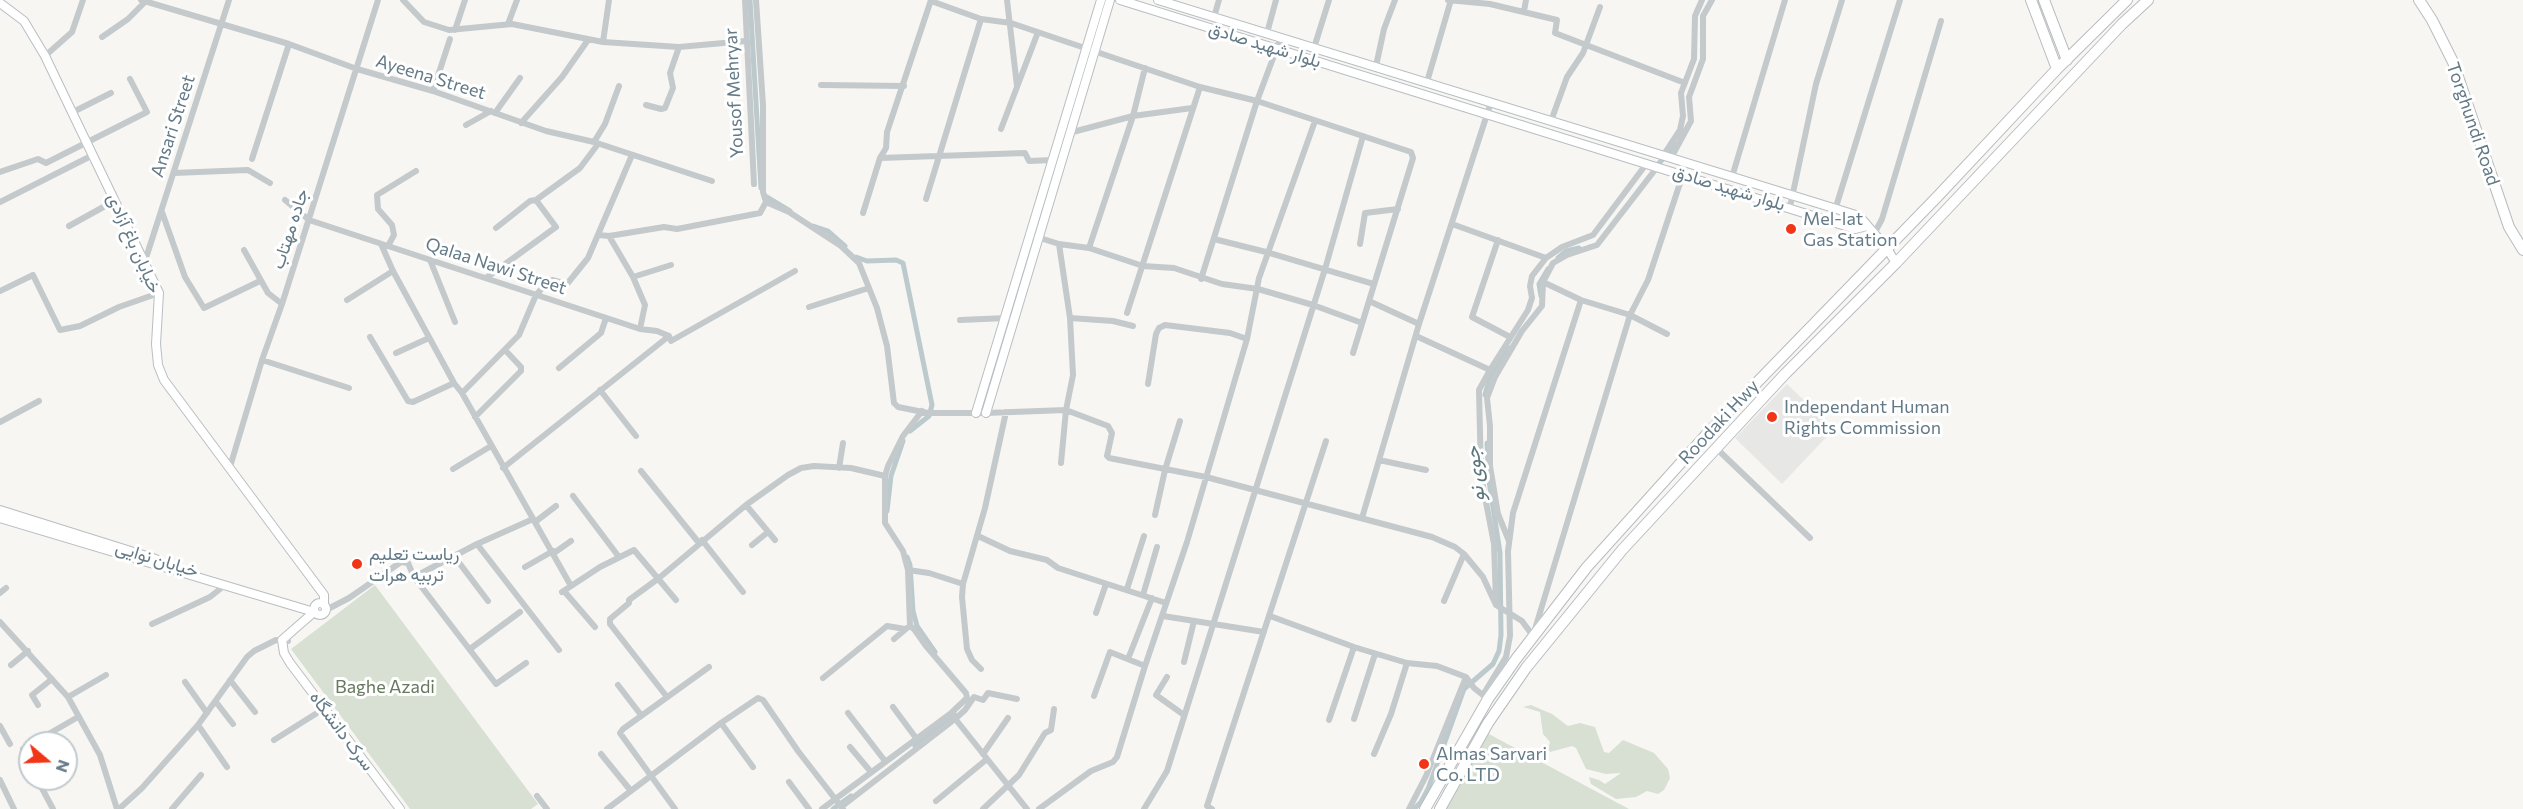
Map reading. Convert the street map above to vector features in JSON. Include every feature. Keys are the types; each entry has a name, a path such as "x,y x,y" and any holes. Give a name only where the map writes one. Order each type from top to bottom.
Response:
{"highway":[{"path":"2031,0 2057,69 2127,0"},
{"path":"2044,0 2067,60"},
{"name":"Roodaki Hwy","path":"1440,809 1488,723 1526,668 1622,550 1715,447 1896,263 2148,0"},
{"name":"Torghundi Road","path":"2419,0 2453,62 2509,228 2523,250"},
{"name":"Roodaki Hwy","path":"1425,809 1433,779 1486,697 1587,567 1705,436 1886,247 1946,188 2057,69"}],"street":[{"path":"45,56 72,32 83,0"},
{"path":"102,37 128,19 145,0"},
{"name":"Ayeena Street","path":"145,0 289,44 357,69 433,91 521,123 596,143 712,181"},
{"name":"Ansari Street","path":"145,261 229,0"},
{"name":"جاده مهتاب","path":"230,467 262,360 282,304 378,0"},
{"path":"403,0 424,22 455,30 508,24 588,40 679,47 746,41"},
{"path":"455,30 465,0"},
{"path":"508,24 517,0"},
{"path":"603,42 609,0"},
{"name":"Yousof Mehryar","path":"745,0 754,184"},
{"path":"599,235 609,236 664,227 677,229 760,213 766,202 763,192 763,105 756,0"},
{"path":"1007,0 1017,90"},
{"path":"981,413 1034,236 1069,133 1101,0"},
{"path":"1034,236 1053,160 1090,50 1110,0"},
{"name":"بلوار شهید صادق","path":"1120,0 1855,228 1867,226 1862,218 1856,215 1163,1"},
{"path":"1214,17 1219,0"},
{"path":"1267,33 1276,0"},
{"path":"1314,48 1329,0"},
{"path":"1376,66 1384,29 1395,0"},
{"path":"1427,82 1450,0 1490,4 1557,20 1555,33 1685,83"},
{"path":"1524,11 1526,0"},
{"path":"1667,157 1670,142 1680,130 1683,116 1681,93 1694,59 1695,16 1701,0"},
{"path":"1667,157 1691,122 1689,97 1703,59 1703,16 1712,0"},
{"path":"1732,177 1785,0"},
{"path":"1790,207 1816,84 1842,0"},
{"path":"1835,210 1899,0"},
{"path":"863,213 880,158 886,148 887,132 931,1 981,19 1011,23 1200,87 1257,101 1413,154 1353,353"},
{"name":"خیابان باغ آزادی","path":"0,3 24,21 45,56 159,293 156,344 158,365 164,380 324,595 319,609"},
{"path":"1551,121 1567,77 1587,44 1600,7"},
{"path":"926,199 981,19"},
{"path":"1874,234 1882,219 1941,21"},
{"path":"1002,129 1038,32"},
{"path":"1201,279 1257,101 1281,37"},
{"path":"433,91 450,39"},
{"path":"521,123 562,77 588,40"},
{"path":"252,159 289,44"},
{"path":"646,105 665,108 673,88 670,72 679,47"},
{"path":"1089,248 1133,116 1145,68"},
{"path":"466,125 493,112 520,78"},
{"path":"0,171 38,159 46,162 147,111 130,79"},
{"path":"821,85 904,87"},
{"path":"496,228 530,201 536,200 580,168 596,143 619,86"},
{"path":"1127,313 1200,87"},
{"path":"73,112 111,93"},
{"path":"1362,518 1419,324 1491,102"},
{"path":"750,105 763,105"},
{"path":"1069,133 1133,116 1192,108"},
{"path":"1039,809 1091,771 1113,762 1117,757 1187,543 1247,339 1259,278 1270,253 1315,121"},
{"path":"1144,809 1167,771 1325,269 1363,136"},
{"path":"880,158 1025,153 1029,161 1053,160"},
{"path":"0,202 93,155"},
{"path":"462,393 519,335 536,295 552,280 567,284 588,258 632,155"},
{"path":"1496,605 1494,544 1481,476 1479,396 1490,370 1531,304 1532,276 1546,258 1562,247 1593,235 1647,163"},
{"path":"1509,541 1498,514 1490,466 1487,398 1495,377 1522,331 1542,306 1543,282 1553,263 1567,255 1597,245 1658,166"},
{"path":"174,173 248,170 270,183"},
{"path":"416,171 377,195 378,209 392,225 394,235 385,245 393,271 454,383 462,393 571,586"},
{"path":"1533,636 1630,315 1648,280 1683,174"},
{"path":"69,226 116,200"},
{"path":"285,200 309,220"},
{"path":"486,278 556,227 536,200"},
{"path":"766,202 789,212 813,230 841,246 859,262 887,346 894,403 901,408 928,412 981,413 1066,410 1108,426 1112,433 1107,458 1206,477 1432,537 1455,547 1464,555 1483,576 1496,605 1529,627 1533,636"},
{"path":"1360,244 1365,213 1398,209"},
{"path":"162,211 185,277 204,308 260,281"},
{"name":"Qalaa Nawi Street","path":"309,220 640,329 657,331 670,339"},
{"path":"1452,224 1546,258"},
{"path":"1867,226 1886,247 1896,263"},
{"path":"609,236 633,277 646,309 640,329"},
{"path":"1034,236 1059,244 1089,248 1143,266 1174,268 1201,279 1258,289 1313,305 1362,323"},
{"path":"1214,239 1374,284"},
{"path":"1498,240 1472,317 1510,337"},
{"path":"1059,244 1070,318 1073,375 1066,410 1061,463"},
{"path":"244,250 268,293 282,304"},
{"path":"430,260 455,322"},
{"path":"633,277 671,265"},
{"path":"347,300 393,271"},
{"path":"503,468 600,390 670,339 795,271"},
{"path":"0,291 33,275 60,330 81,326 119,307 159,293"},
{"path":"1543,282 1581,300 1630,315 1667,334"},
{"path":"809,307 869,288"},
{"path":"1270,616 1375,654 1407,663 1437,666 1470,682 1486,697 1506,657 1510,636 1509,541 1514,513 1581,300"},
{"path":"1369,301 1419,324"},
{"path":"559,368 601,333 606,318"},
{"path":"960,320 1009,318"},
{"path":"1070,318 1113,321 1133,326"},
{"path":"1148,384 1156,334 1165,325 1230,333 1247,339"},
{"path":"1416,336 1490,370"},
{"path":"370,337 408,401 413,402 454,383"},
{"path":"396,353 429,338"},
{"path":"475,417 521,370 521,367 505,350"},
{"path":"262,360 349,388"},
{"path":"600,390 636,436"},
{"path":"0,422 39,401"},
{"path":"894,639 907,627 910,570 903,551 885,522 885,476 903,436 928,412"},
{"path":"981,669 966,649 963,584 978,536 1006,412"},
{"path":"1155,515 1165,470 1180,421"},
{"path":"1212,809 1207,806 1326,441"},
{"path":"839,468 843,443"},
{"path":"453,470 491,446"},
{"path":"1715,447 1810,538"},
{"path":"1379,460 1426,470"},
{"path":"667,697 610,624 610,620 629,603 629,600 659,578 746,505 801,468 814,466 851,468 885,476"},
{"path":"641,471 742,592"},
{"path":"573,496 619,557"},
{"path":"746,505 775,540"},
{"path":"414,577 477,544 534,521 556,506"},
{"name":"خیابان نوایی","path":"0,510 319,609"},
{"name":"خیابان نوایی","path":"0,518 225,585 296,605 319,609"},
{"path":"752,545 768,532"},
{"path":"978,536 1010,551 1047,560 1058,568 1167,603"},
{"path":"1127,590 1144,536"},
{"path":"525,567 571,541"},
{"path":"477,544 559,650"},
{"path":"1143,595 1157,547"},
{"path":"595,627 563,592 634,550 676,600"},
{"path":"454,555 488,601"},
{"path":"1444,601 1464,555"},
{"path":"285,640 319,609 349,598 401,562 408,563 414,577 496,684 525,663"},
{"path":"910,570 929,573 963,584"},
{"path":"1096,613 1106,584"},
{"path":"152,624 210,597 225,585"},
{"path":"0,593 6,588"},
{"path":"1128,659 1152,598"},
{"path":"296,605 303,616 301,625"},
{"path":"0,622 68,697 100,755 118,809 142,788 198,725 254,651 276,640 285,640 319,609"},
{"path":"470,649 520,612"},
{"path":"1163,616 1264,632"},
{"path":"1184,662 1194,621"},
{"path":"822,809 839,805 952,716 967,698 966,693 926,646 915,628 887,626 823,678"},
{"name":"سرک دانشگاه","path":"285,640 284,653 290,663 400,809"},
{"path":"1329,720 1354,647"},
{"path":"11,665 28,651"},
{"path":"1094,696 1110,651 1145,666"},
{"path":"1353,718 1375,654"},
{"path":"1374,754 1391,714 1407,663"},
{"path":"675,809 620,733 709,666"},
{"path":"68,697 106,675"},
{"path":"1167,677 1156,695 1184,715"},
{"path":"38,705 32,695 52,680"},
{"path":"230,680 255,712"},
{"path":"185,682 207,713"},
{"path":"1409,809 1433,779 1470,682"},
{"path":"618,685 641,715"},
{"path":"839,805 871,772 916,738 965,710 974,697 983,700 987,693 1017,699"},
{"path":"607,809 720,723 759,698 763,700 839,805"},
{"path":"216,702 233,724"},
{"path":"893,707 916,738"},
{"path":"274,740 325,708"},
{"path":"983,809 1008,787 1025,767 1045,733 1051,730 1054,709"},
{"path":"848,713 885,761"},
{"path":"952,716 1027,809"},
{"path":"54,731 78,717"},
{"path":"936,801 985,757 1008,718"},
{"path":"720,723 753,766"},
{"path":"198,725 227,767"},
{"path":"0,726 10,744"},
{"path":"850,747 871,772"},
{"path":"601,754 631,791"},
{"path":"172,809 201,775"},
{"path":"0,780 12,808"},
{"path":"789,782 809,809"},
{"path":"43,791 53,809"},
{"path":"537,796 548,809"}],"shaded area":[{"path":"1787,384 1834,429 1782,484 1735,438"}],"green space":[{"name":"Baghe Azadi","path":"375,585 538,804 531,809 410,809 291,649"},
{"path":"1531,705 1552,714 1568,726 1580,723 1595,727 1604,752 1609,753 1623,740 1654,753 1668,769 1670,778 1664,790 1658,794 1647,791 1636,797 1616,799 1591,784 1589,777 1605,784 1621,773 1606,774 1586,769 1576,748 1572,746 1550,752 1548,749 1550,742 1543,734 1540,712 1523,707"},
{"path":"1487,733 1629,809 1443,809"}],"waterway":[{"path":"750,0 761,188"},
{"path":"1654,169 1676,144"},
{"path":"765,196 790,211"},
{"path":"813,226 828,231 845,246"},
{"name":"جوی نو","path":"1558,258 1566,251 1579,248"},
{"path":"856,257 867,261 896,260 903,263 932,405 929,416 910,431"},
{"name":"جوی نو","path":"1541,296 1539,284 1548,269"},
{"name":"جوی نو","path":"1485,395 1490,376 1509,348"},
{"path":"887,511 891,476 903,441"},
{"name":"جوی نو","path":"1414,809 1428,789 1464,689 1493,664 1499,651 1501,635 1500,553 1489,481 1487,443"},
{"path":"907,557 910,565 913,611 917,626 935,652"},
{"path":"915,746 955,715"},
{"path":"833,809 851,796"}],"place":[{"name":"Mel-lat Gas Station","path":"1791,229"},
{"name":"Independant Human Rights Commission","path":"1772,417"},
{"name":"ریاست تعلیم تربیه هرات","path":"357,564"},
{"name":"Almas Sarvari Co. LTD","path":"1424,764"}]}
